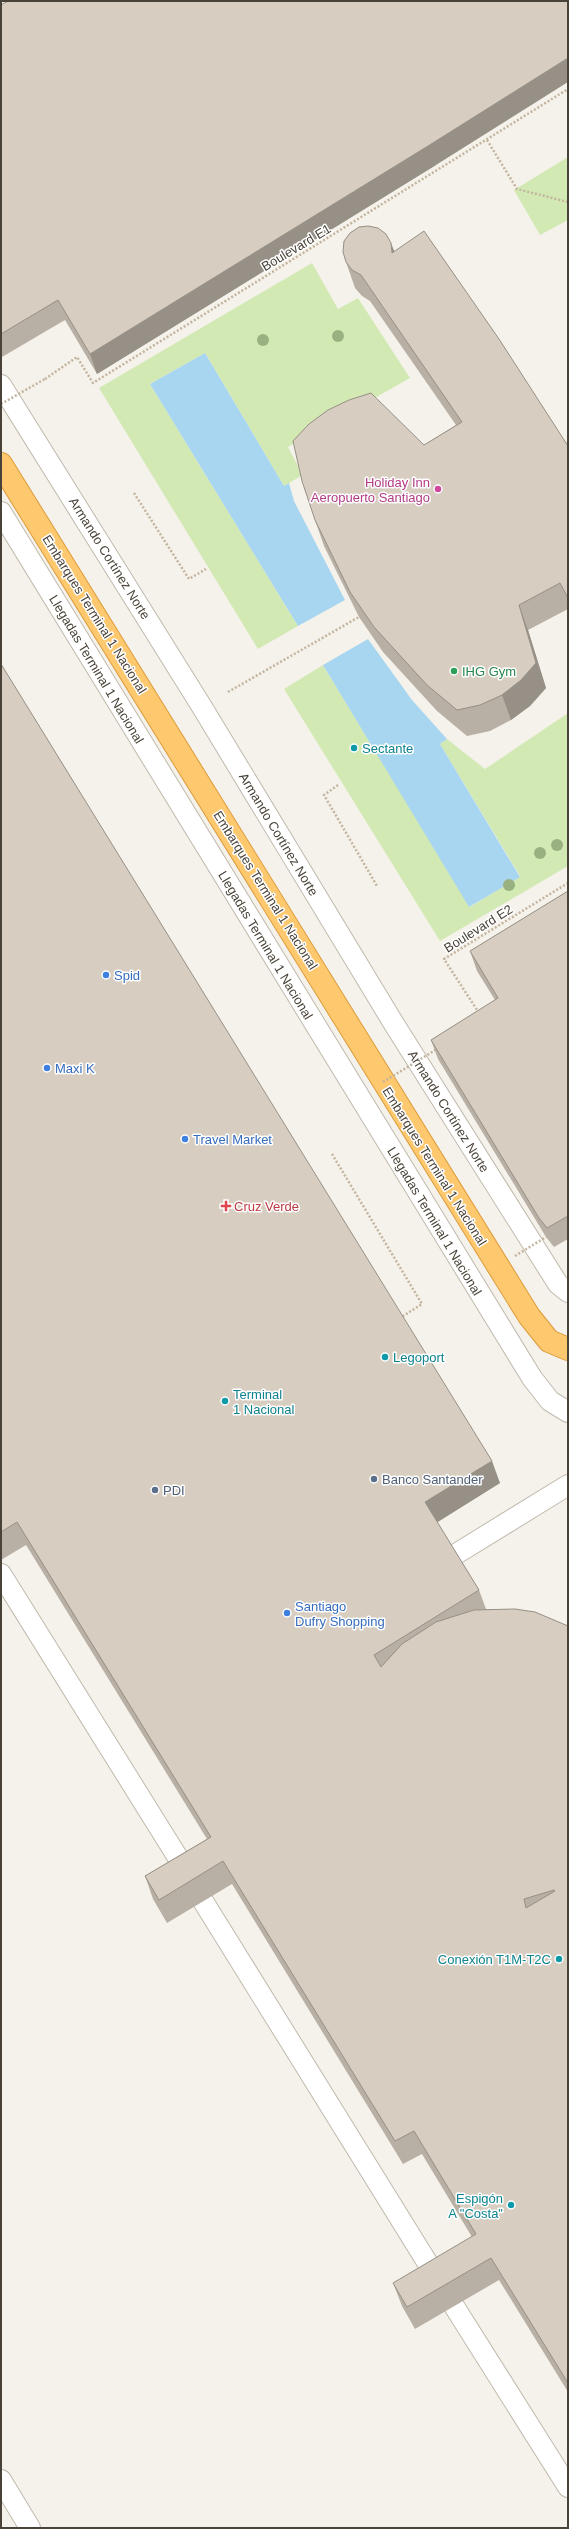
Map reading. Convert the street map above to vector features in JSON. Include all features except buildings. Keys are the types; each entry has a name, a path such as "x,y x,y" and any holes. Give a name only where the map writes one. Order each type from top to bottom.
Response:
{"highway":[{"name":"Embarques Terminal 1 Nacional","path":"1,464 529,1316 549,1341 568,1349"}],"lane":[{"name":"Armando Cortínez Norte","path":"1,385 202,707 394,1024 563,1288"},
{"name":"Llegadas Terminal 1 Nacional","path":"1,512 532,1378 550,1401 568,1412"},
{"path":"456,1554 568,1485"},
{"path":"1,1574 190,1877"},
{"path":"203,1901 440,2283"},
{"path":"454,2306 568,2487"},
{"path":"1,2480 30,2528"}],"path":[{"name":"Boulevard E1","path":"1,404 45,379 77,357 93,383 568,89"},
{"path":"487,140 518,188 568,202"},
{"path":"134,493 188,579 206,568"},
{"path":"202,707 359,617"},
{"path":"338,785 324,795 377,886"},
{"name":"Boulevard E2","path":"480,1015 444,960 568,883"},
{"path":"383,1082 444,1045"},
{"path":"332,1154 422,1304 399,1319"},
{"path":"515,1256 546,1237"}],"green space":[{"path":"568,157 568,220 540,235 514,190"},
{"path":"312,263 338,309 358,298 410,378 288,447 298,466 301,476 284,486 205,353 150,384 298,626 258,649 99,388"},
{"path":"323,665 470,907 520,876 440,744 447,739 485,769 568,713 568,866 440,941 284,689"}],"water":[{"path":"205,353 284,486 289,483 294,501 345,600 298,626 150,384"},
{"path":"368,639 412,700 447,739 440,744 520,877 469,907 323,665"}],"place":[{"name":"Holiday Inn Aeropuerto Santiago","path":"438,489"},
{"name":"IHG Gym","path":"454,671"},
{"name":"Sectante","path":"354,748"},
{"name":"Spid","path":"106,975"},
{"name":"Maxi K","path":"47,1068"},
{"name":"Travel Market","path":"185,1139"},
{"name":"Cruz Verde","path":"226,1206"},
{"name":"Legoport","path":"385,1357"},
{"name":"Terminal 1 Nacional","path":"225,1401"},
{"name":"Banco Santander","path":"374,1479"},
{"name":"PDI","path":"155,1490"},
{"name":"Santiago Dufry Shopping","path":"287,1613"},
{"name":"Conexión T1M-T2C","path":"559,1959"},
{"name":"Espigón A \"Costa\"","path":"511,2205"}]}
